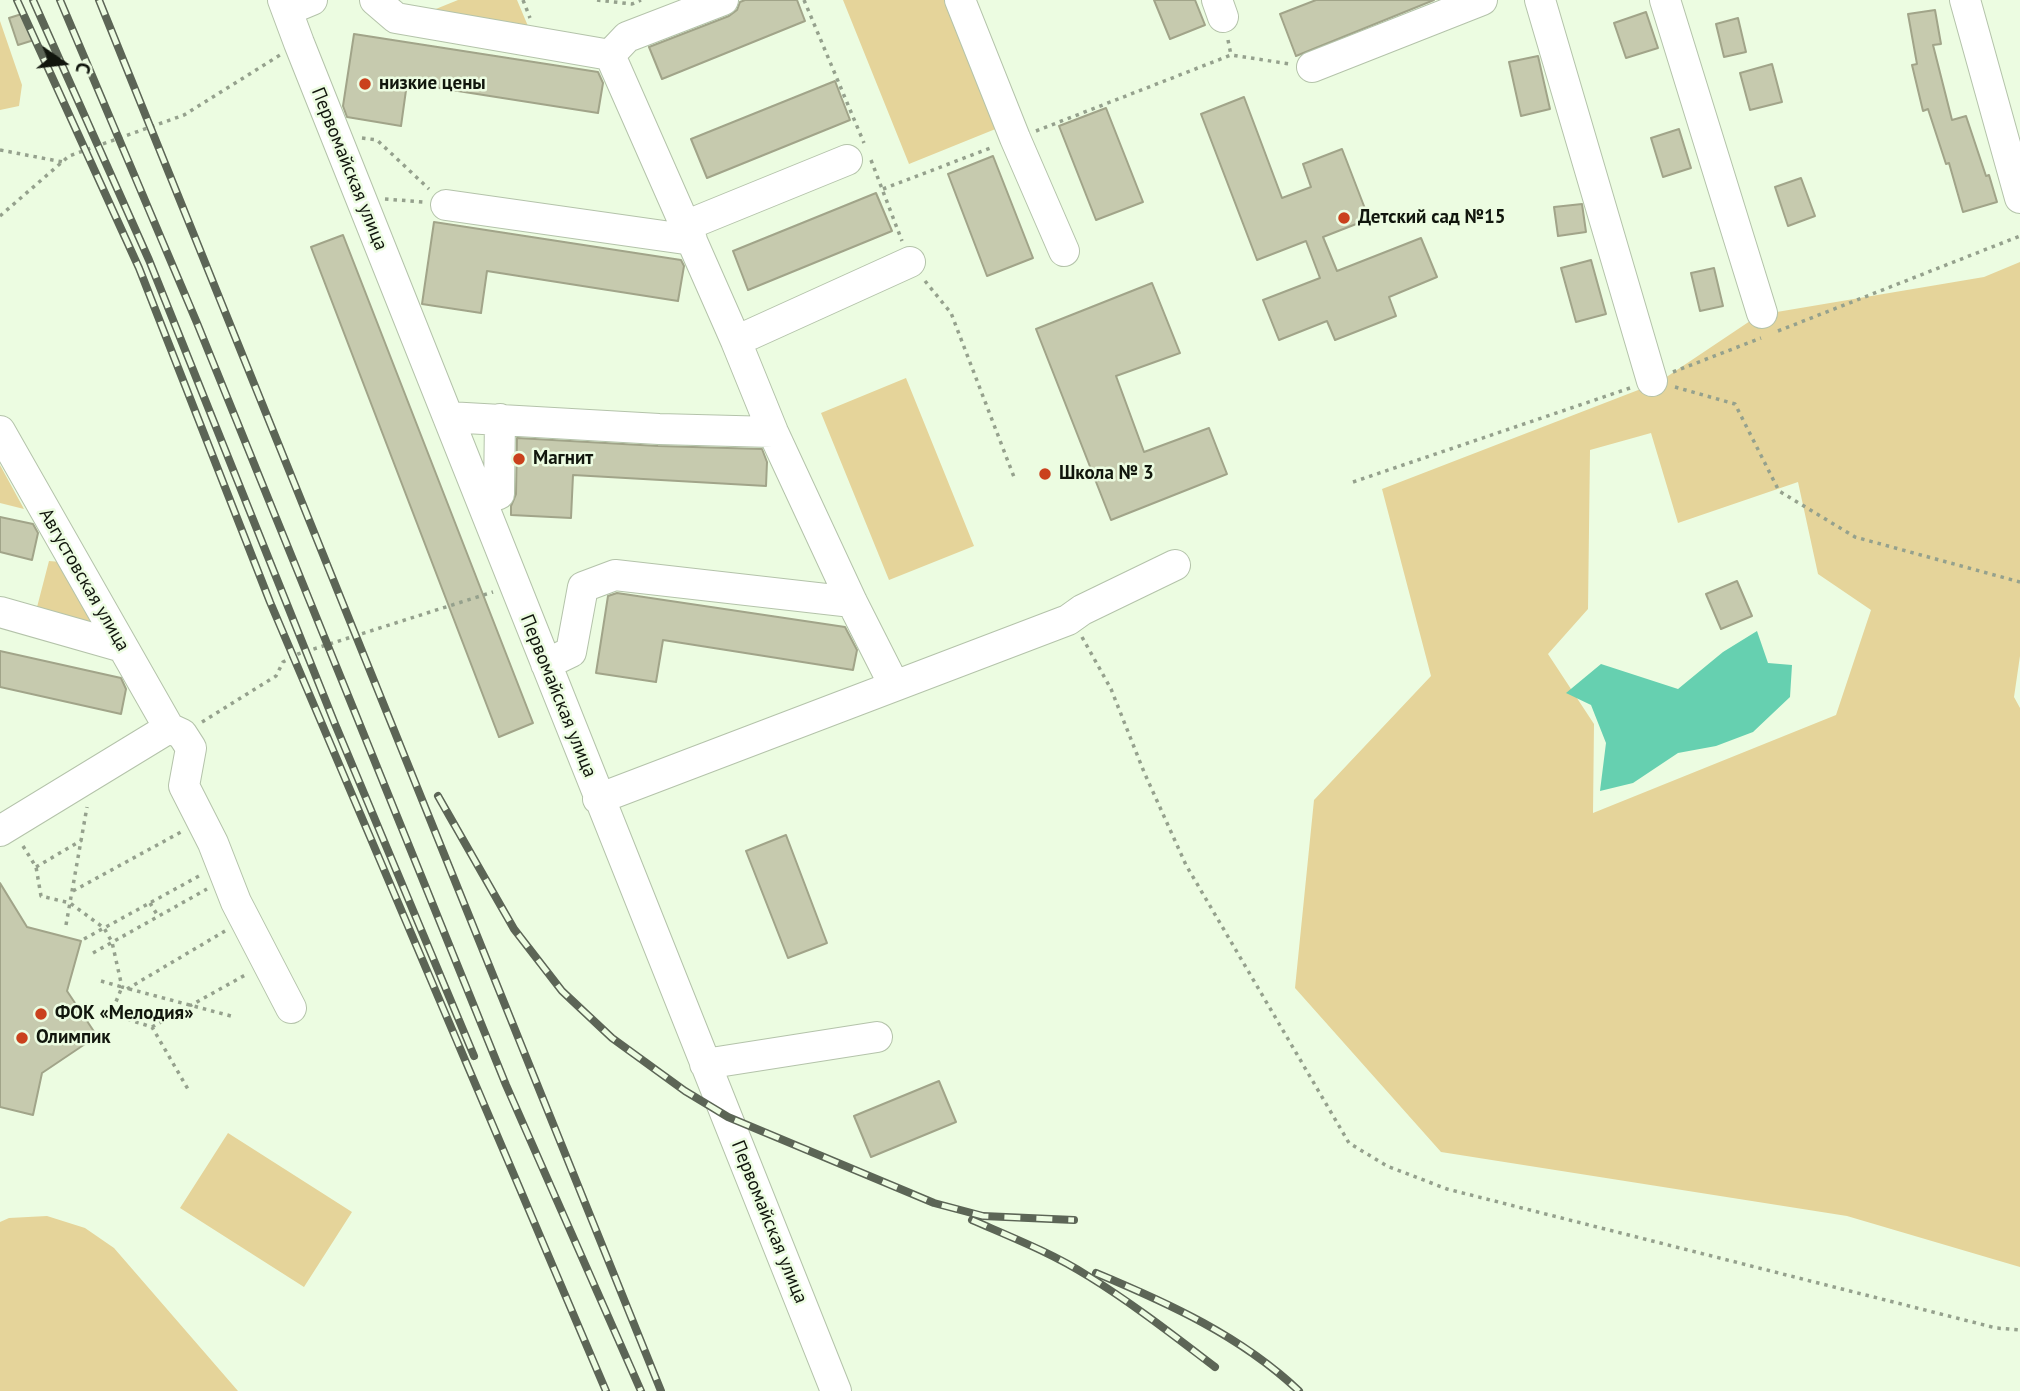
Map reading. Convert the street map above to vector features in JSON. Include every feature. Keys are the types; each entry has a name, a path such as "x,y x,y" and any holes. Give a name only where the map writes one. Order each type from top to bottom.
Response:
{"street":[{"path":"375,0 396,18 610,55"},
{"path":"610,55 627,37 723,0"},
{"path":"960,0 1064,251"},
{"path":"1312,66 1482,0"},
{"path":"1541,0 1653,381"},
{"path":"1665,0 1762,313"},
{"path":"1965,0 2020,198"},
{"name":"Первомайская улица","path":"294,4 299,43 836,1391"},
{"path":"610,55 736,341 773,432 894,685"},
{"path":"446,205 689,233 861,155"},
{"path":"736,341 910,262"},
{"path":"449,417 659,429 773,432"},
{"path":"481,500 499,494 500,419"},
{"name":"Августовская улица","path":"0,431 123,648 176,731 191,748 184,786 246,920 291,1008"},
{"path":"598,799 1068,620 1175,565"},
{"path":"546,664 571,652 583,587 615,575 852,602"},
{"path":"0,612 123,648"},
{"path":"11,839 176,731"},
{"path":"705,1064 877,1037"}],"path":[{"path":"597,0 632,4 641,0"},
{"path":"804,0 861,155 883,189 910,262 951,313 1014,478"},
{"path":"0,216 69,156 184,115 299,43"},
{"path":"883,189 1231,55 1312,66"},
{"path":"335,135 377,140 446,205"},
{"path":"0,150 63,162"},
{"path":"360,196 446,205"},
{"path":"1353,482 1653,381 2020,236"},
{"path":"1653,381 1735,404 1779,491 1855,537 2020,582"},
{"path":"176,731 276,676 284,662 298,654 490,594 512,580"},
{"path":"1068,620 1087,644 1111,689 1144,772 1186,865 1349,1143 1387,1166 1447,1189 1996,1328 2020,1330"},
{"path":"66,925 88,801"},
{"path":"73,891 202,821"},
{"path":"11,839 36,867 41,896 71,903 104,928 112,942 122,987 111,1014 152,1027 189,1091"},
{"path":"36,867 82,840"},
{"path":"84,939 150,903 224,871"},
{"path":"93,953 158,917 224,871"},
{"path":"150,903 158,917"},
{"path":"127,989 246,920"},
{"path":"152,1027 268,963"},
{"path":"101,981 231,1016"}],"shaded area":[{"path":"458,0 517,0 533,38 416,17"},
{"path":"843,0 947,0 998,128 909,164"},
{"path":"0,21 22,85 19,106 0,110"},
{"path":"2020,262 2020,656 2014,697 2020,708 2020,1267 1847,1216 1441,1152 1295,988 1314,800 1431,676 1382,489 1659,382 1759,315 1984,277","holes":["1651,433 1678,523 1798,482 1818,574 1871,610 1836,715 1593,813 1594,724 1548,654 1588,609 1590,450"]},
{"path":"906,378 974,546 889,580 821,413"},
{"path":"0,465 24,509 0,503"},
{"path":"49,561 61,562 96,621 92,627 36,611"},
{"path":"228,1133 352,1212 304,1287 180,1208"},
{"path":"47,1216 85,1228 114,1248 238,1391 0,1391 0,1222 9,1218"}],"water":[{"path":"1757,631 1768,663 1792,665 1790,697 1753,732 1716,746 1678,753 1633,783 1600,791 1606,743 1591,705 1566,693 1601,664 1678,689 1723,652"}],"building":[{"path":"797,0 805,21 662,79 649,47 729,16 737,10 740,2"},
{"path":"1154,0 1195,0 1205,25 1170,39"},
{"path":"1316,0 1434,0 1296,56 1280,14"},
{"path":"1935,10 1941,44 1933,45 1952,120 1966,116 1997,202 1963,212 1949,163 1946,164 1928,109 1923,111 1912,65 1917,64 1908,14"},
{"path":"1646,12 1658,48 1626,58 1614,23"},
{"path":"25,13 34,40 18,45 9,18"},
{"path":"1738,18 1746,52 1724,57 1716,24"},
{"path":"354,34 598,72 603,83 598,113 407,83 401,126 347,117 343,106"},
{"path":"1538,56 1550,109 1521,116 1509,62"},
{"path":"1772,64 1782,102 1750,110 1740,73"},
{"path":"835,81 850,120 707,178 691,139"},
{"name":"Детский сад №15","path":"1244,97 1282,198 1311,187 1303,164 1342,149 1369,219 1323,237 1337,271 1421,238 1437,277 1389,297 1396,316 1335,340 1327,321 1279,340 1263,300 1320,278 1306,241 1257,260 1201,114"},
{"path":"1106,108 1143,202 1096,220 1059,126"},
{"path":"1679,129 1691,168 1663,177 1651,138"},
{"path":"993,156 1033,258 987,276 948,174"},
{"path":"1801,178 1815,216 1788,226 1775,187"},
{"path":"876,193 892,231 748,290 733,251"},
{"path":"1582,204 1586,232 1558,236 1554,207"},
{"path":"434,222 681,260 684,266 678,301 487,271 481,313 422,304"},
{"path":"343,235 533,723 499,737 311,247"},
{"path":"1591,260 1606,314 1576,322 1561,268"},
{"path":"1714,268 1723,306 1700,311 1691,273"},
{"path":"1152,283 1180,353 1116,376 1144,452 1209,428 1227,474 1111,520 1036,329"},
{"path":"517,438 762,449 767,462 766,486 573,475 571,518 511,515 516,494"},
{"path":"0,517 33,524 38,533 32,560 0,552"},
{"path":"1737,581 1752,616 1721,629 1706,594"},
{"path":"617,593 845,627 857,650 853,670 663,640 656,682 596,673 608,596"},
{"path":"0,651 121,678 126,689 121,714 0,687"},
{"path":"786,835 827,943 788,958 746,851"},
{"name":"ФОК «Мелодия»","path":"0,883 27,927 81,941 67,991 97,1036 42,1073 33,1115 0,1107"},
{"path":"939,1081 956,1122 871,1157 854,1116"}],"railway":[{"path":"17,0 139,268 270,602 606,1391"},
{"path":"33,0 149,260 335,724 474,1056"},
{"path":"60,0 197,323 506,1085 641,1391"},
{"path":"99,0 661,1391"},
{"path":"438,796 514,929 562,991 612,1038 685,1091 728,1117 934,1203 983,1216 1074,1220"},
{"path":"972,1220 1031,1246 1104,1286 1215,1367"},
{"path":"1096,1273 1177,1309 1228,1337 1277,1371 1299,1391"}],"place":[{"name":"низкие цены","path":"365,84"},
{"name":"Детский сад №15","path":"1344,218"},
{"name":"Магнит","path":"519,459"},
{"name":"Школа № 3","path":"1045,474"},
{"name":"ФОК «Мелодия»","path":"41,1014"},
{"name":"Олимпик","path":"22,1038"}]}
